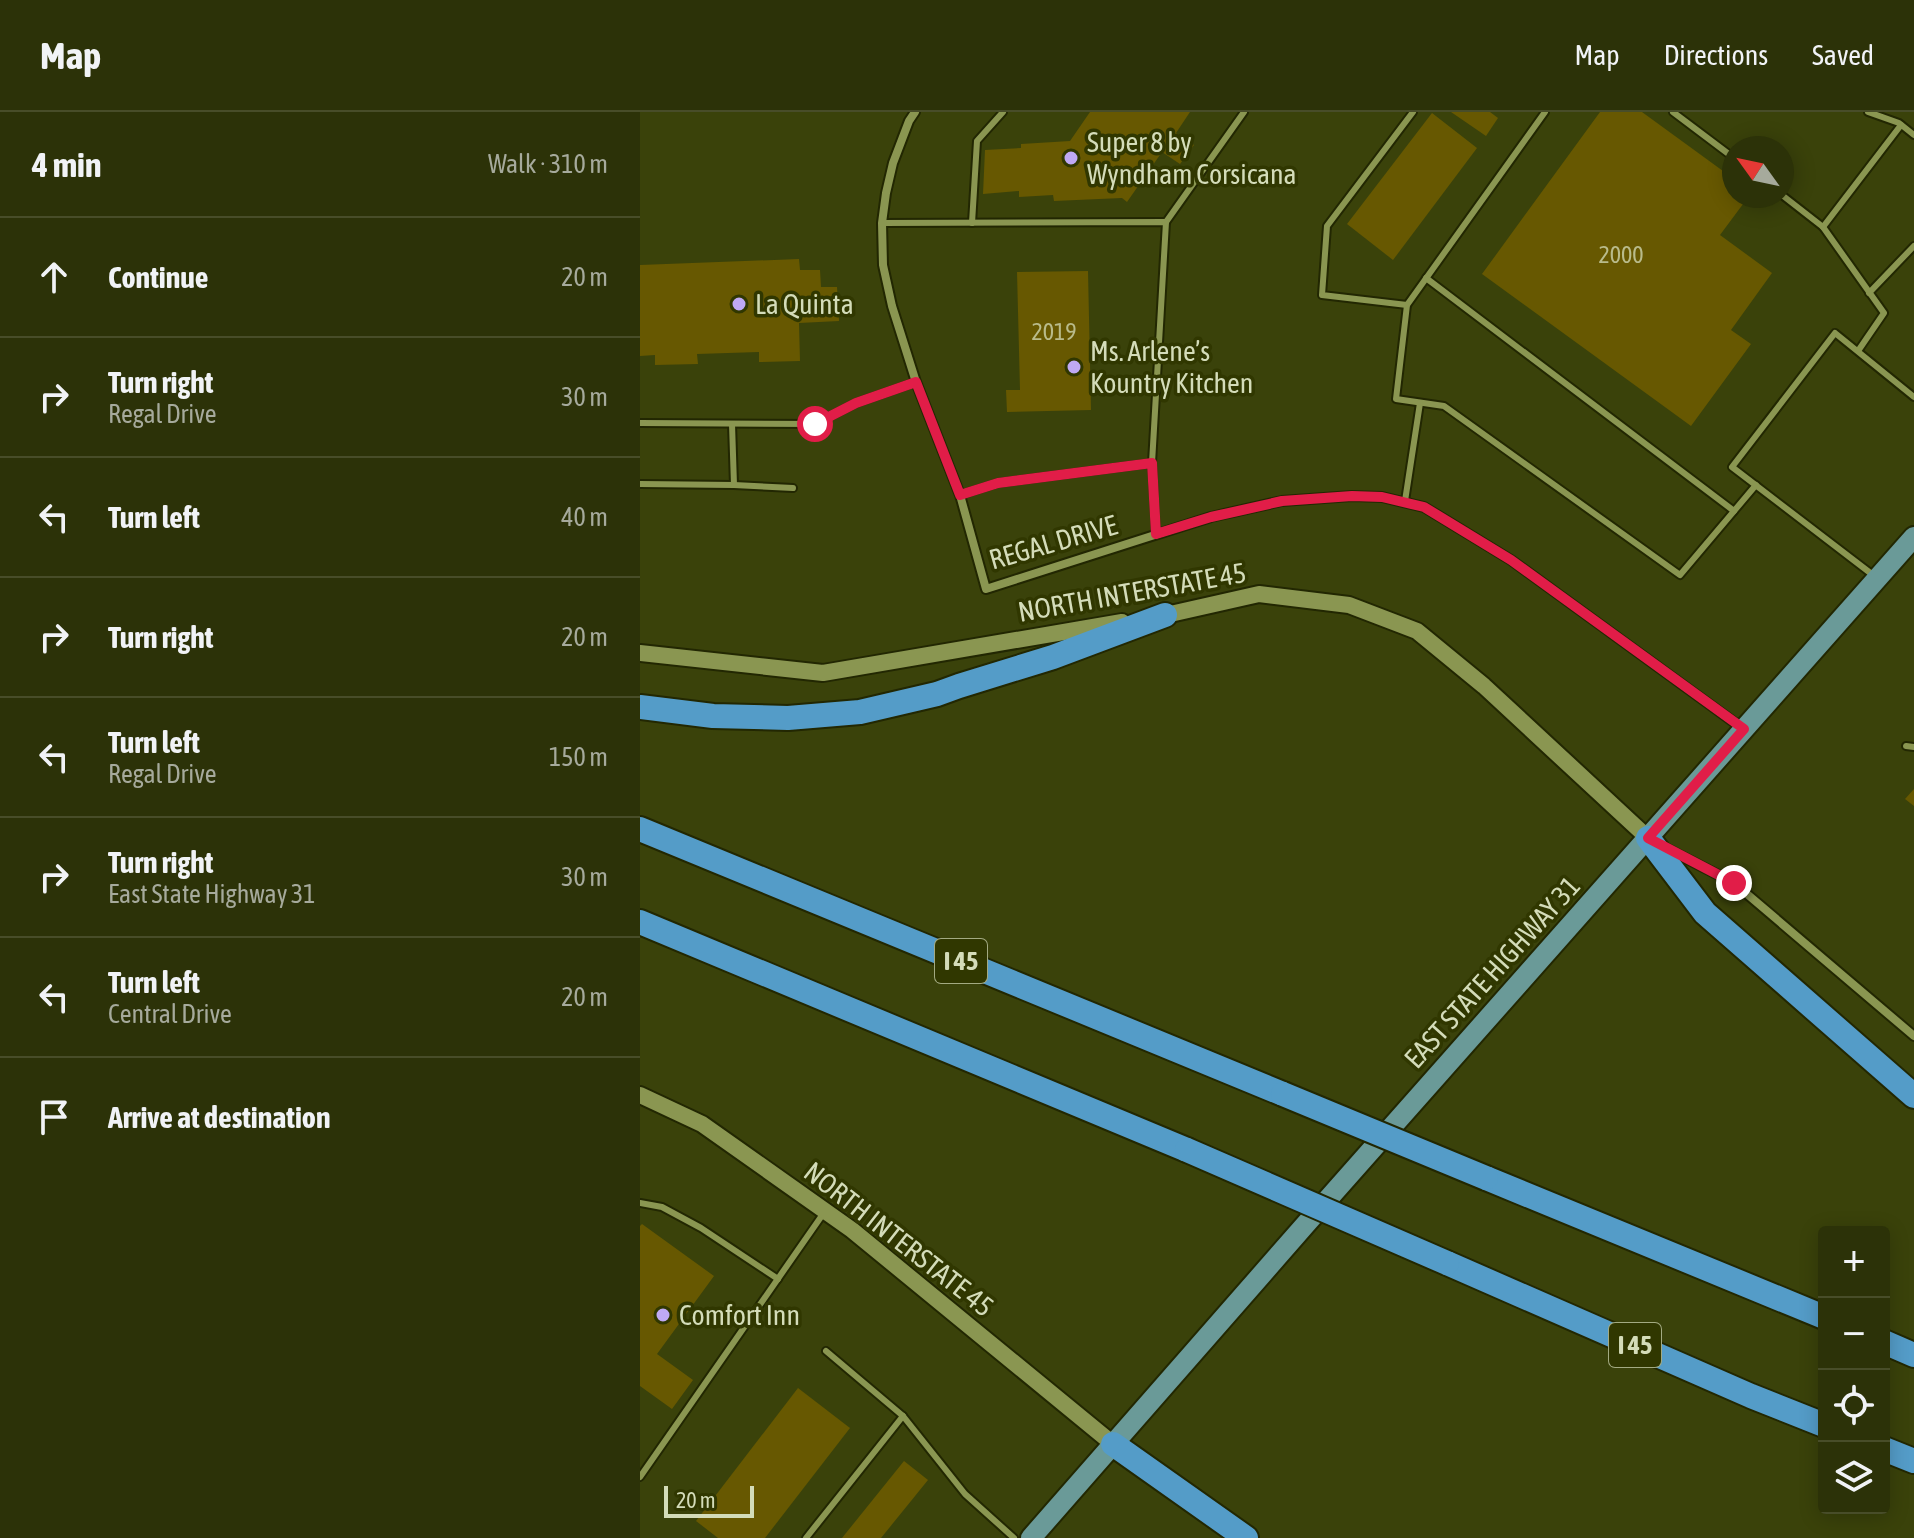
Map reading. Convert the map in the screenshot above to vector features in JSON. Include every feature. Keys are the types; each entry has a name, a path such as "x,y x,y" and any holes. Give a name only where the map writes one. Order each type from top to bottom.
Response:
{"highway":[{"path":"640,707 713,716 788,718 860,712 937,694 1053,657 1165,615"},
{"name":"I 45","path":"640,829 1818,1315"},
{"path":"1648,838 1705,913 1914,1096"},
{"name":"I 45","path":"640,922 1187,1150 1818,1423"},
{"path":"1890,1345 1914,1355"},
{"path":"1113,1444 1246,1538"},
{"path":"1890,1451 1914,1461"}],"main road":[{"name":"EAST STATE HIGHWAY 31","path":"1038,1535 1113,1444 1914,537"},
{"name":"NORTH INTERSTATE 45","path":"640,653 823,673 1165,615 1259,594 1349,605 1417,631 1484,686 1648,838"},
{"name":"NORTH INTERSTATE 45","path":"640,1095 702,1124 852,1230 1113,1444"}],"street":[{"name":"REGAL DRIVE","path":"915,112 893,163 886,193 882,223 883,265 892,306 916,382 960,495 986,589 1211,517 1282,501 1352,496 1405,501 1424,507 1511,560 1744,729"},
{"path":"1648,838 1734,883 1914,1036"}],"lane":[{"path":"972,223 977,141 1003,112"},
{"path":"1156,534 1152,463 1166,222 1244,112"},
{"path":"1407,305 1322,295 1327,226 1413,112"},
{"path":"1545,112 1407,305 1396,399 1444,406 1680,575 1756,485"},
{"path":"1673,112 1722,149"},
{"path":"1868,112 1901,125 1914,135"},
{"path":"1823,227 1901,125"},
{"path":"1794,204 1823,227 1884,313 1858,351"},
{"path":"882,223 1166,222"},
{"path":"1869,293 1914,246"},
{"path":"1426,278 1734,511"},
{"path":"1877,579 1732,467 1835,333 1914,397"},
{"path":"640,423 815,424 856,403 916,382"},
{"path":"1405,501 1420,403"},
{"path":"732,424 734,485"},
{"path":"960,495 998,483 1152,463"},
{"path":"640,484 793,488"},
{"path":"640,1203 662,1207 701,1228 778,1279"},
{"path":"640,1477 825,1211"},
{"path":"826,1351 903,1416 965,1494 1014,1538"},
{"path":"806,1538 903,1416"}],"building":[{"name":"Super 8 by Wyndham Corsicana","path":"1090,112 1190,112 1176,133 1194,145 1180,164 1162,152 1127,202 1122,198 1054,201 1053,195 1019,197 1019,191 983,194 985,150 1070,141"},
{"path":"1451,112 1490,112 1498,118 1486,136"},
{"path":"1600,112 1642,112 1722,170 1722,208 1740,208 1720,235 1772,273 1731,330 1751,344 1691,426 1482,274"},
{"path":"1432,113 1477,148 1393,260 1347,224"},
{"name":"La Quinta","path":"799,259 800,270 820,270 821,287 837,287 839,321 799,323 800,361 759,362 759,352 697,354 698,364 655,365 655,355 640,356 640,265"},
{"path":"1088,271 1091,410 1007,412 1006,390 1020,390 1017,272"},
{"path":"1914,789 1914,806 1905,799"},
{"name":"Comfort Inn","path":"642,1224 714,1276 657,1354 693,1380 672,1409 640,1386"},
{"path":"798,1388 850,1428 765,1538 718,1538 696,1521"},
{"path":"904,1461 928,1480 881,1538 842,1538"}],"place":[{"name":"Super 8 by Wyndham Corsicana","path":"1071,158"},
{"name":"La Quinta","path":"739,304"},
{"name":"Ms. Arlene’s Kountry Kitchen","path":"1074,367"},
{"name":"Comfort Inn","path":"663,1315"}],"route":[{"path":"815,424 856,403 916,382 960,495 998,483 1152,463 1156,534 1211,517 1282,501 1382,497 1424,507 1511,560 1744,729 1648,838 1734,883"}]}
